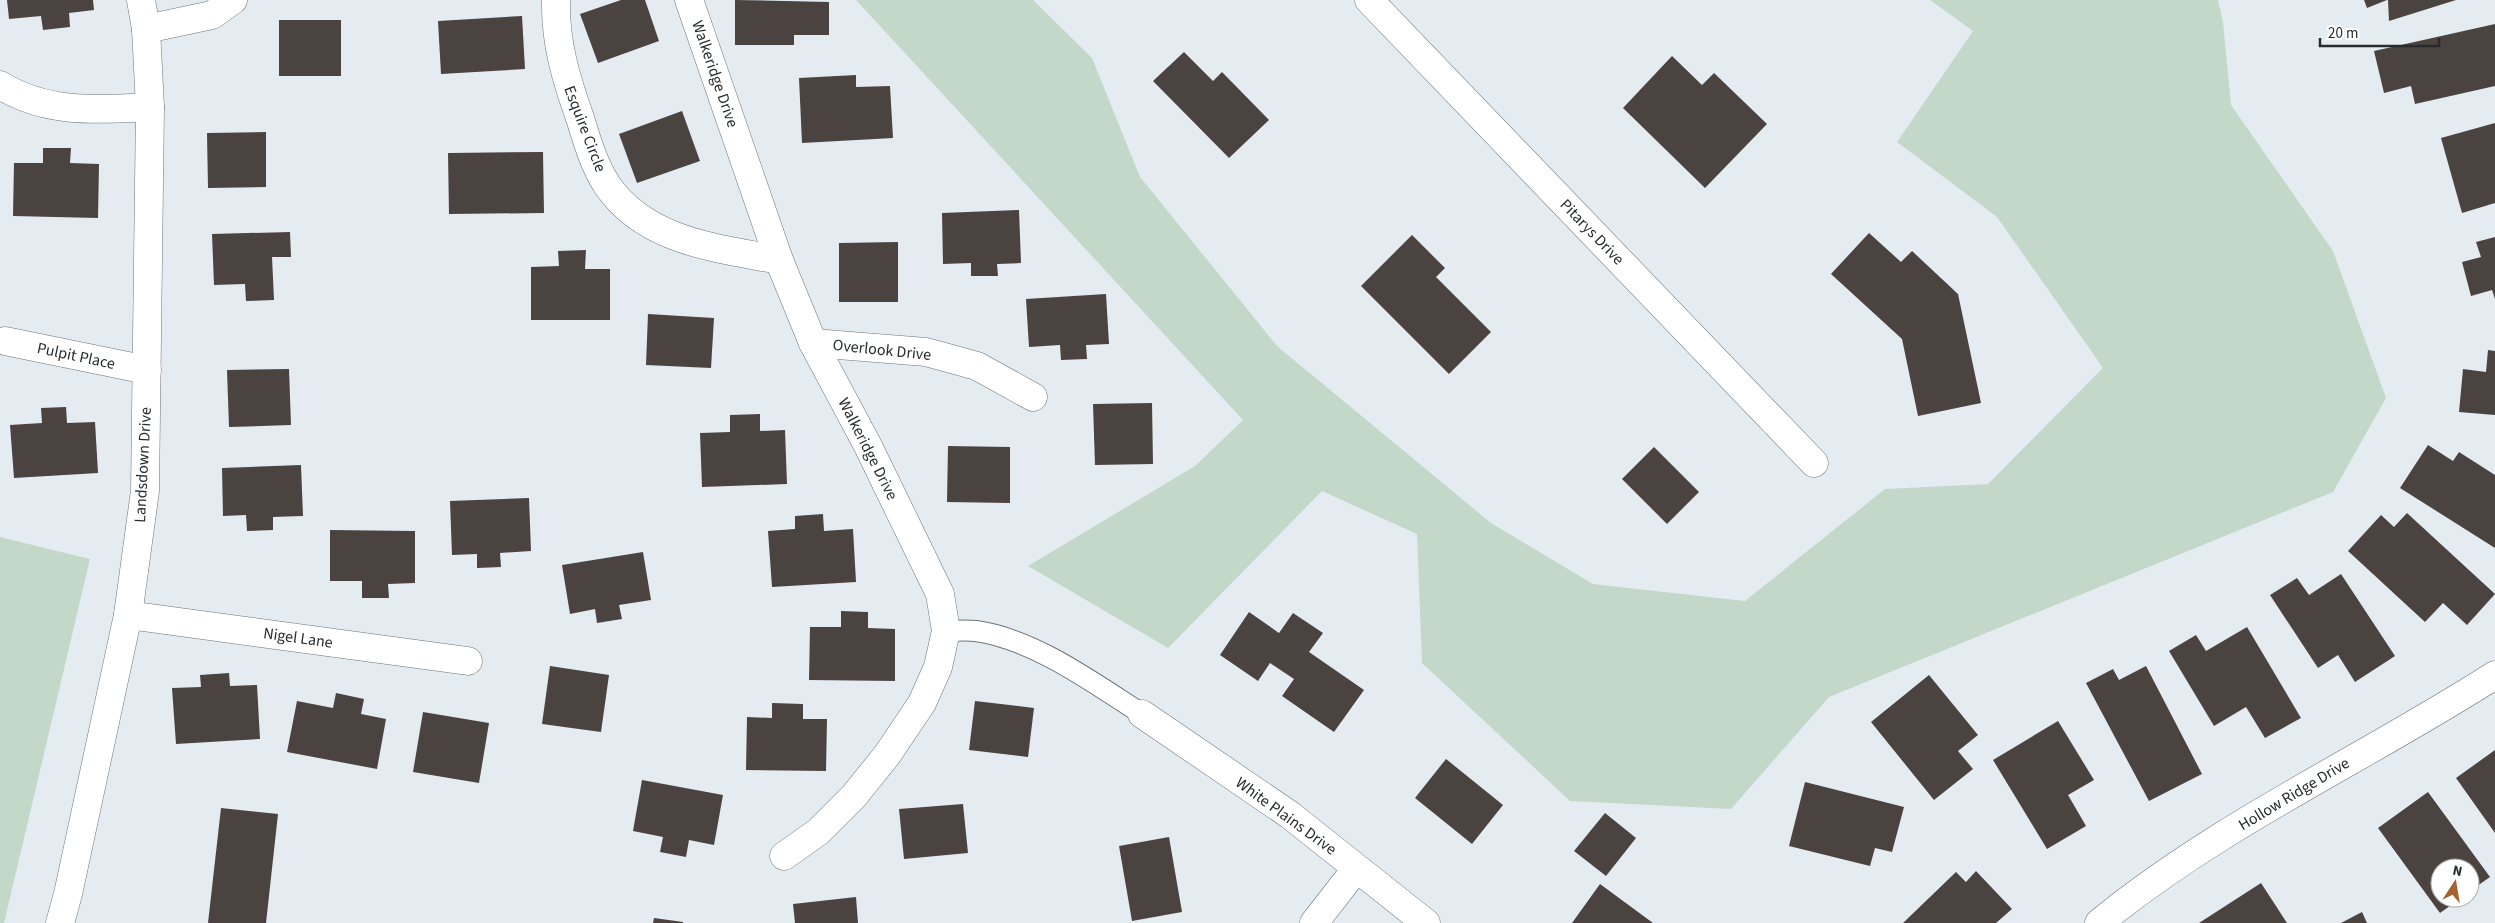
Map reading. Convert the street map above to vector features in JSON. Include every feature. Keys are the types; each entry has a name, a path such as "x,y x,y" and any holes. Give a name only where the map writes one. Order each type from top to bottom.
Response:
{"street":[{"name":"Landsdown Drive","path":"60,923 68,894 128,615 145,491 150,107 146,29 141,0"},
{"path":"146,29 212,15 233,0"},
{"name":"Esquire Circle","path":"556,0 557,36 564,75 594,160 606,184 623,205 653,227 677,238 702,246 779,260"},
{"name":"Walkeridge Drive","path":"689,0 779,260 813,342 868,446 940,594 946,631 938,668 922,703 887,755 854,796 818,832 784,856"},
{"name":"Pitarys Drive","path":"1369,0 1814,463"},
{"path":"0,85 36,102 64,108 92,110 150,107"},
{"name":"Pulpit Place","path":"5,341 147,370"},
{"name":"Overlook Drive","path":"813,342 926,352 977,366 1033,398"},
{"name":"Nigel Lane","path":"128,615 468,661"},
{"name":"Hollow Ridge Drive","path":"2099,923 2138,892 2194,853 2495,675"},
{"name":"White Plains Drive","path":"1142,714 1290,815 1426,923"},
{"path":"1314,923 1356,868"}],"lane":[{"path":"946,631 977,631 1022,644 1068,667 1142,714"}],"green space":[{"path":"856,0 1033,0 1092,58 1140,177 1277,346 1491,523 1593,584 1745,601 1885,489 1988,484 2103,368 1997,217 1897,142 1973,31 1930,0 2218,0 2223,22 2231,105 2333,251 2386,398 2333,492 1829,697 1731,809 1570,801 1422,663 1417,534 1322,491 1168,648 1028,566 1195,466 1243,420"},
{"path":"0,537 90,559 4,923 0,923"}],"building":[{"path":"7,0 93,0 94,10 69,13 70,27 43,30 41,16 9,19"},
{"path":"621,0 645,0 659,41 598,63 580,14"},
{"path":"735,0 829,2 829,35 794,35 794,45 735,45"},
{"path":"2364,0 2387,0 2367,8"},
{"path":"2388,0 2456,0 2389,21"},
{"path":"522,16 525,69 441,74 438,21"},
{"path":"279,20 341,20 341,76 279,76"},
{"path":"2495,24 2495,86 2415,104 2411,86 2384,93 2374,51"},
{"path":"1184,52 1213,81 1222,72 1269,120 1229,158 1153,81"},
{"path":"1672,56 1702,85 1714,73 1767,124 1705,188 1623,108"},
{"path":"856,75 856,87 890,86 893,138 802,143 799,78"},
{"path":"682,111 700,161 637,183 619,134"},
{"path":"2495,123 2495,203 2462,213 2441,138"},
{"path":"266,132 266,187 208,188 207,133"},
{"path":"43,148 71,148 70,163 99,164 98,218 13,216 14,163 43,163"},
{"path":"543,152 544,213 449,214 448,153"},
{"path":"1019,210 1021,263 997,264 998,276 971,276 971,263 943,264 942,213"},
{"path":"290,232 291,257 272,257 274,300 246,301 245,284 214,285 212,234"},
{"path":"1869,233 1901,262 1912,251 1958,294 1981,403 1918,416 1902,339 1831,274"},
{"path":"1412,235 1445,268 1436,277 1491,332 1449,374 1361,286"},
{"path":"2495,237 2495,299 2492,290 2471,296 2462,262 2481,257 2476,242"},
{"path":"898,242 898,302 839,302 839,243"},
{"path":"586,250 585,269 610,269 610,320 531,320 531,267 559,266 558,251"},
{"path":"1106,294 1109,344 1086,345 1087,359 1061,360 1060,345 1029,347 1026,299"},
{"path":"648,314 714,318 711,368 646,365"},
{"path":"2488,350 2495,351 2495,415 2459,412 2463,369 2486,372"},
{"path":"289,369 291,425 229,427 227,370"},
{"path":"1152,403 1153,464 1095,465 1093,404"},
{"path":"66,407 67,423 95,422 98,473 14,478 10,425 42,423 41,408"},
{"path":"760,414 760,431 785,430 787,484 702,487 700,433 730,432 730,415"},
{"path":"2428,445 2453,461 2459,452 2495,475 2495,548 2400,488"},
{"path":"948,446 1010,447 1010,503 947,502"},
{"path":"1654,447 1699,492 1667,524 1622,479"},
{"path":"301,465 303,516 273,517 273,530 247,531 246,515 223,516 222,468"},
{"path":"529,498 531,551 500,553 501,567 477,568 477,554 452,555 450,501"},
{"path":"2407,513 2495,594 2467,625 2443,603 2425,622 2348,551 2381,515 2394,527"},
{"path":"823,514 824,531 853,529 856,582 772,587 768,531 795,529 795,516"},
{"path":"330,530 415,531 415,583 388,584 389,598 362,598 362,581 330,581"},
{"path":"643,552 651,600 619,605 622,619 597,623 595,609 570,614 562,565"},
{"path":"2341,574 2395,656 2355,682 2338,655 2318,668 2270,595 2297,578 2309,595"},
{"path":"841,611 868,612 868,628 895,629 895,681 809,680 810,627 841,627"},
{"path":"1249,612 1279,633 1293,613 1323,633 1309,652 1364,690 1334,732 1282,696 1294,679 1270,663 1258,681 1220,655"},
{"path":"2247,627 2301,718 2265,738 2246,707 2214,726 2169,651 2196,635 2206,651"},
{"path":"550,666 609,675 601,732 542,724"},
{"path":"2146,666 2202,774 2149,801 2086,683 2113,669 2119,680"},
{"path":"229,673 230,686 257,685 260,739 176,744 172,688 201,687 200,675"},
{"path":"1929,675 1978,735 1958,751 1973,769 1934,800 1871,722"},
{"path":"336,693 364,699 361,714 386,719 377,769 287,752 297,701 333,708"},
{"path":"975,701 1034,708 1028,757 969,750"},
{"path":"772,703 803,704 803,719 827,719 826,771 746,770 747,717 772,718"},
{"path":"423,712 489,723 479,783 413,772"},
{"path":"2058,721 2094,780 2068,795 2086,826 2047,849 1993,760"},
{"path":"2495,750 2495,833 2456,778"},
{"path":"1446,759 1503,805 1472,844 1415,798"},
{"path":"642,780 723,795 714,845 689,840 686,857 660,852 663,837 633,831"},
{"path":"1805,782 1904,807 1892,852 1875,848 1870,866 1789,846"},
{"path":"2428,792 2476,858 2430,858 2430,899 2378,828"},
{"path":"963,804 968,853 904,859 899,809"},
{"path":"221,808 278,814 266,923 208,923"},
{"path":"1605,813 1636,838 1606,876 1574,851"},
{"path":"1169,837 1182,912 1132,921 1119,846"},
{"path":"2480,863 2490,877 2480,884"},
{"path":"1976,871 2012,909 1996,923 1903,923 1956,872 1966,882"},
{"path":"2261,883 2287,923 2199,923"},
{"path":"1600,884 1653,923 1572,923"},
{"path":"856,897 858,923 795,923 793,904"},
{"path":"2436,908 2447,908 2440,913"},
{"path":"2362,912 2367,923 2341,923"},
{"path":"654,918 683,922 683,923 653,923"}]}
